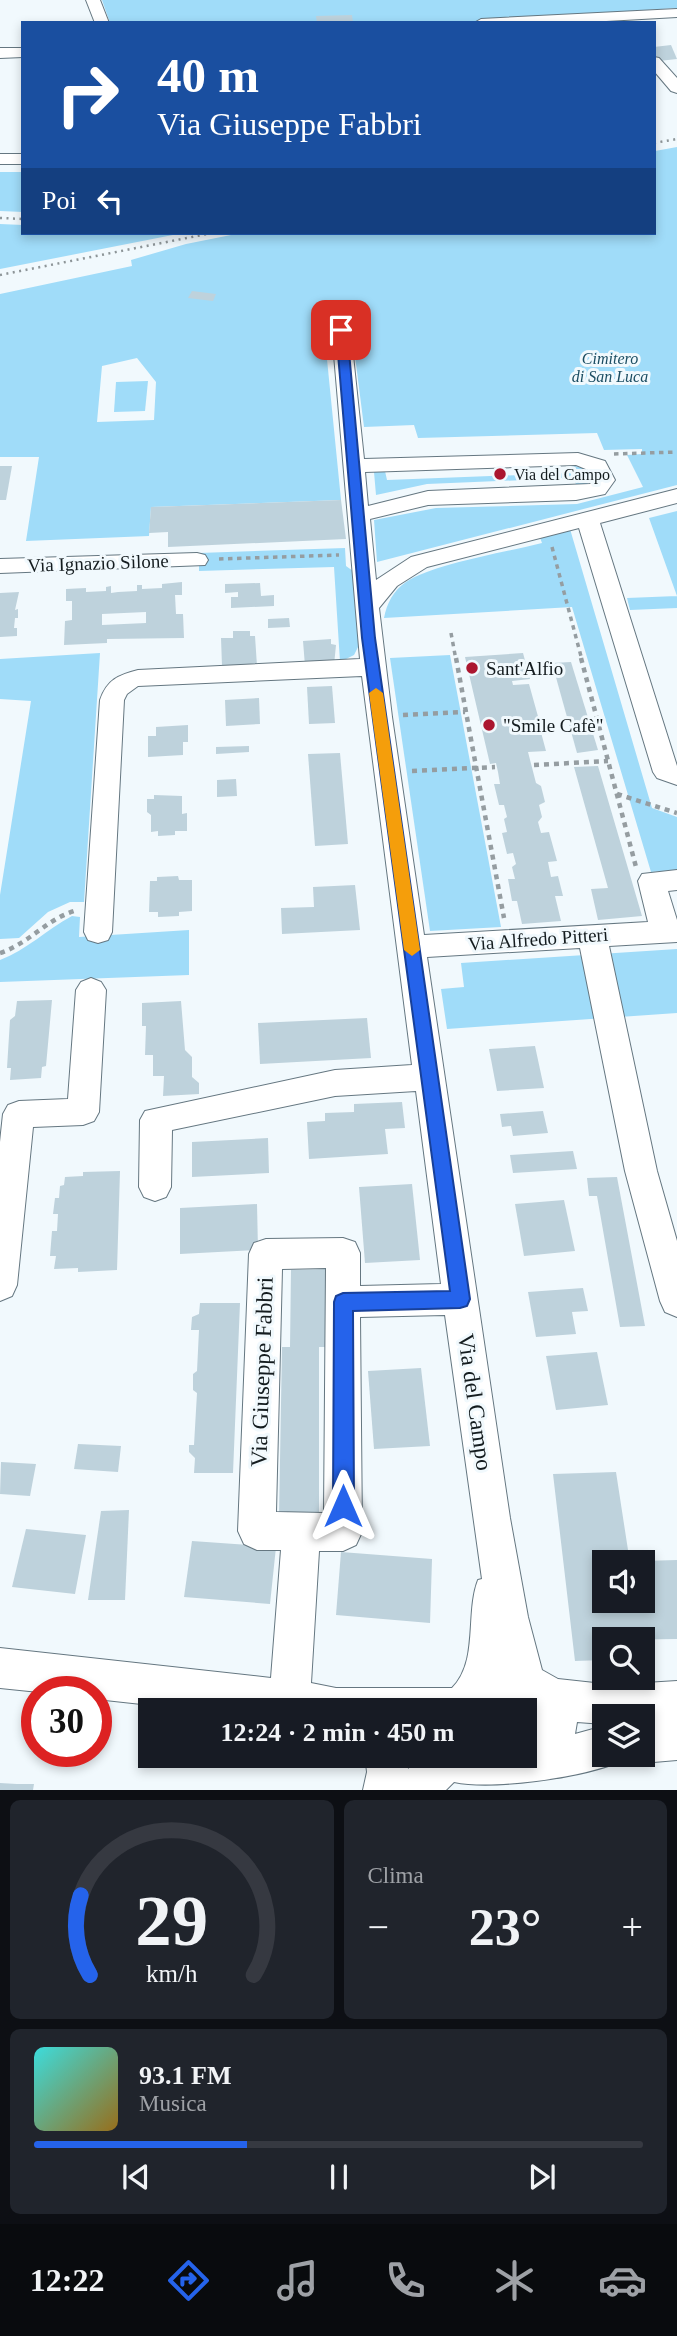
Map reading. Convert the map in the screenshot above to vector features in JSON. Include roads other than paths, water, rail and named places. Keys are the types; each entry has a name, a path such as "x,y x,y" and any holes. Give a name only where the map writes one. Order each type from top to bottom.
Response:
{"street":[{"path":"93,0 101,21"},
{"path":"510,21 677,13"},
{"path":"0,53 21,52"},
{"path":"656,64 677,90 664,93 656,84"},
{"path":"0,159 21,159"},
{"name":"Via del Campo","path":"339,308 379,716 491,1518 508,1617 538,1691"},
{"path":"353,457 595,460 604,480 603,485 589,491 428,498 359,515"},
{"path":"367,608 372,598 394,576 419,562 677,496"},
{"path":"587,518 666,772 677,776"},
{"name":"Via Ignazio Silone","path":"0,566 197,560"},
{"path":"99,920 112,700 122,683 138,678 373,667"},
{"name":"Via Alfredo Pitteri","path":"411,947 671,931 652,881 677,880"},
{"path":"592,936 641,1171 677,1301"},
{"path":"0,1285 19,1114 83,1112 91,990"},
{"path":"155,1187 156,1120 335,1083 429,1077"},
{"name":"Via Giuseppe Fabbri","path":"343,1253 343,1532 301,1532 257,1531 266,1254 343,1253"},
{"path":"343,1302 460,1299"},
{"name":"Via del Campo","path":"467,1698 486,1661 492,1623 491,1518"},
{"path":"290,1698 301,1532"},
{"path":"0,1668 272,1698"},
{"path":"472,1698 489,1685 508,1682 538,1691 613,1705 677,1701"},
{"path":"538,1691 556,1709 557,1727 551,1747 538,1764"},
{"path":"655,1741 677,1739"},
{"path":"417,1790 466,1769 503,1777 521,1773 538,1764 592,1750"},
{"path":"384,1790 388,1768"}],"railway":[{"path":"656,143 677,139"},
{"path":"0,218 21,219"},
{"path":"0,275 202,235"}],"place":[{"name":"Via del Campo","path":"500,474"},
{"name":"Sant'Alfio","path":"472,668"},
{"name":"\"Smile Cafè\"","path":"489,725"}],"park label":[{"name":"Cimitero di San Luca","path":"610,367"}]}
